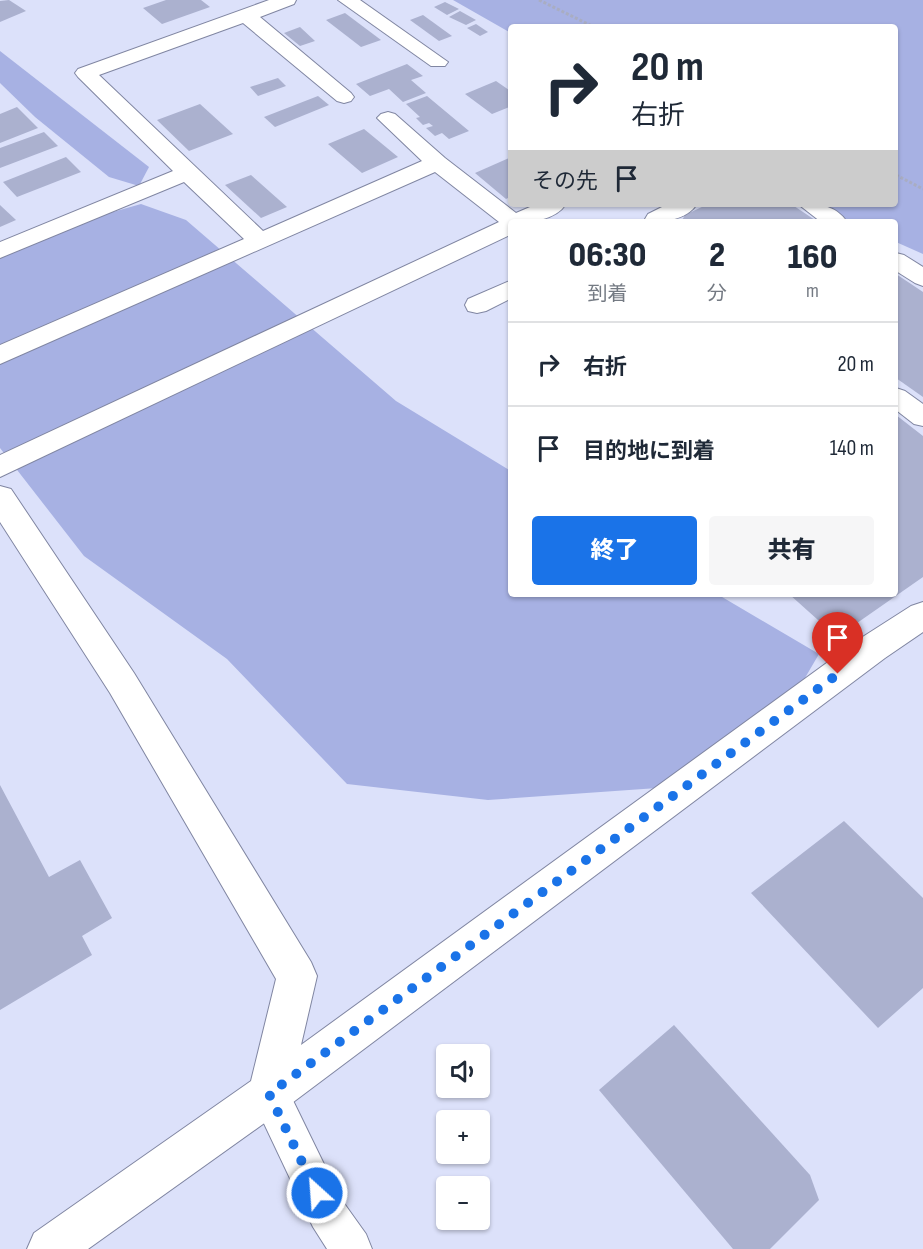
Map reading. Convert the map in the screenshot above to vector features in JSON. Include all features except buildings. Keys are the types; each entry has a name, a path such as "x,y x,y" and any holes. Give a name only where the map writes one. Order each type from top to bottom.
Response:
{"street":[{"path":"260,241 85,73 287,0"},
{"path":"347,0 438,62"},
{"path":"246,15 344,97"},
{"path":"388,118 437,163 509,219"},
{"path":"0,355 437,163"},
{"path":"0,250 187,173"},
{"path":"523,219 549,207"},
{"path":"659,219 681,207"},
{"path":"814,207 832,219"},
{"path":"0,467 508,226"},
{"path":"898,261 923,278"},
{"path":"477,304 508,290"},
{"path":"898,398 923,417"},
{"path":"0,497 122,683 297,976 269,1094 327,1213 351,1249"},
{"path":"50,1249 269,1094 864,654 923,615"}],"path":[{"path":"539,0 588,24"},
{"path":"898,176 923,189"}],"shaded area":[{"path":"453,0 923,0 923,254 898,243 898,219 844,219 819,207 898,207 898,24 508,24 508,31"},
{"path":"0,51 149,167 139,186 109,177 35,117 0,83"},
{"path":"141,204 186,220 396,401 508,469 508,597 722,597 819,654 785,712 686,786 488,800 347,784 227,659 84,556 0,448 0,252 46,231"}],"route":[{"path":"317,1193 269,1094 838,674"}]}
